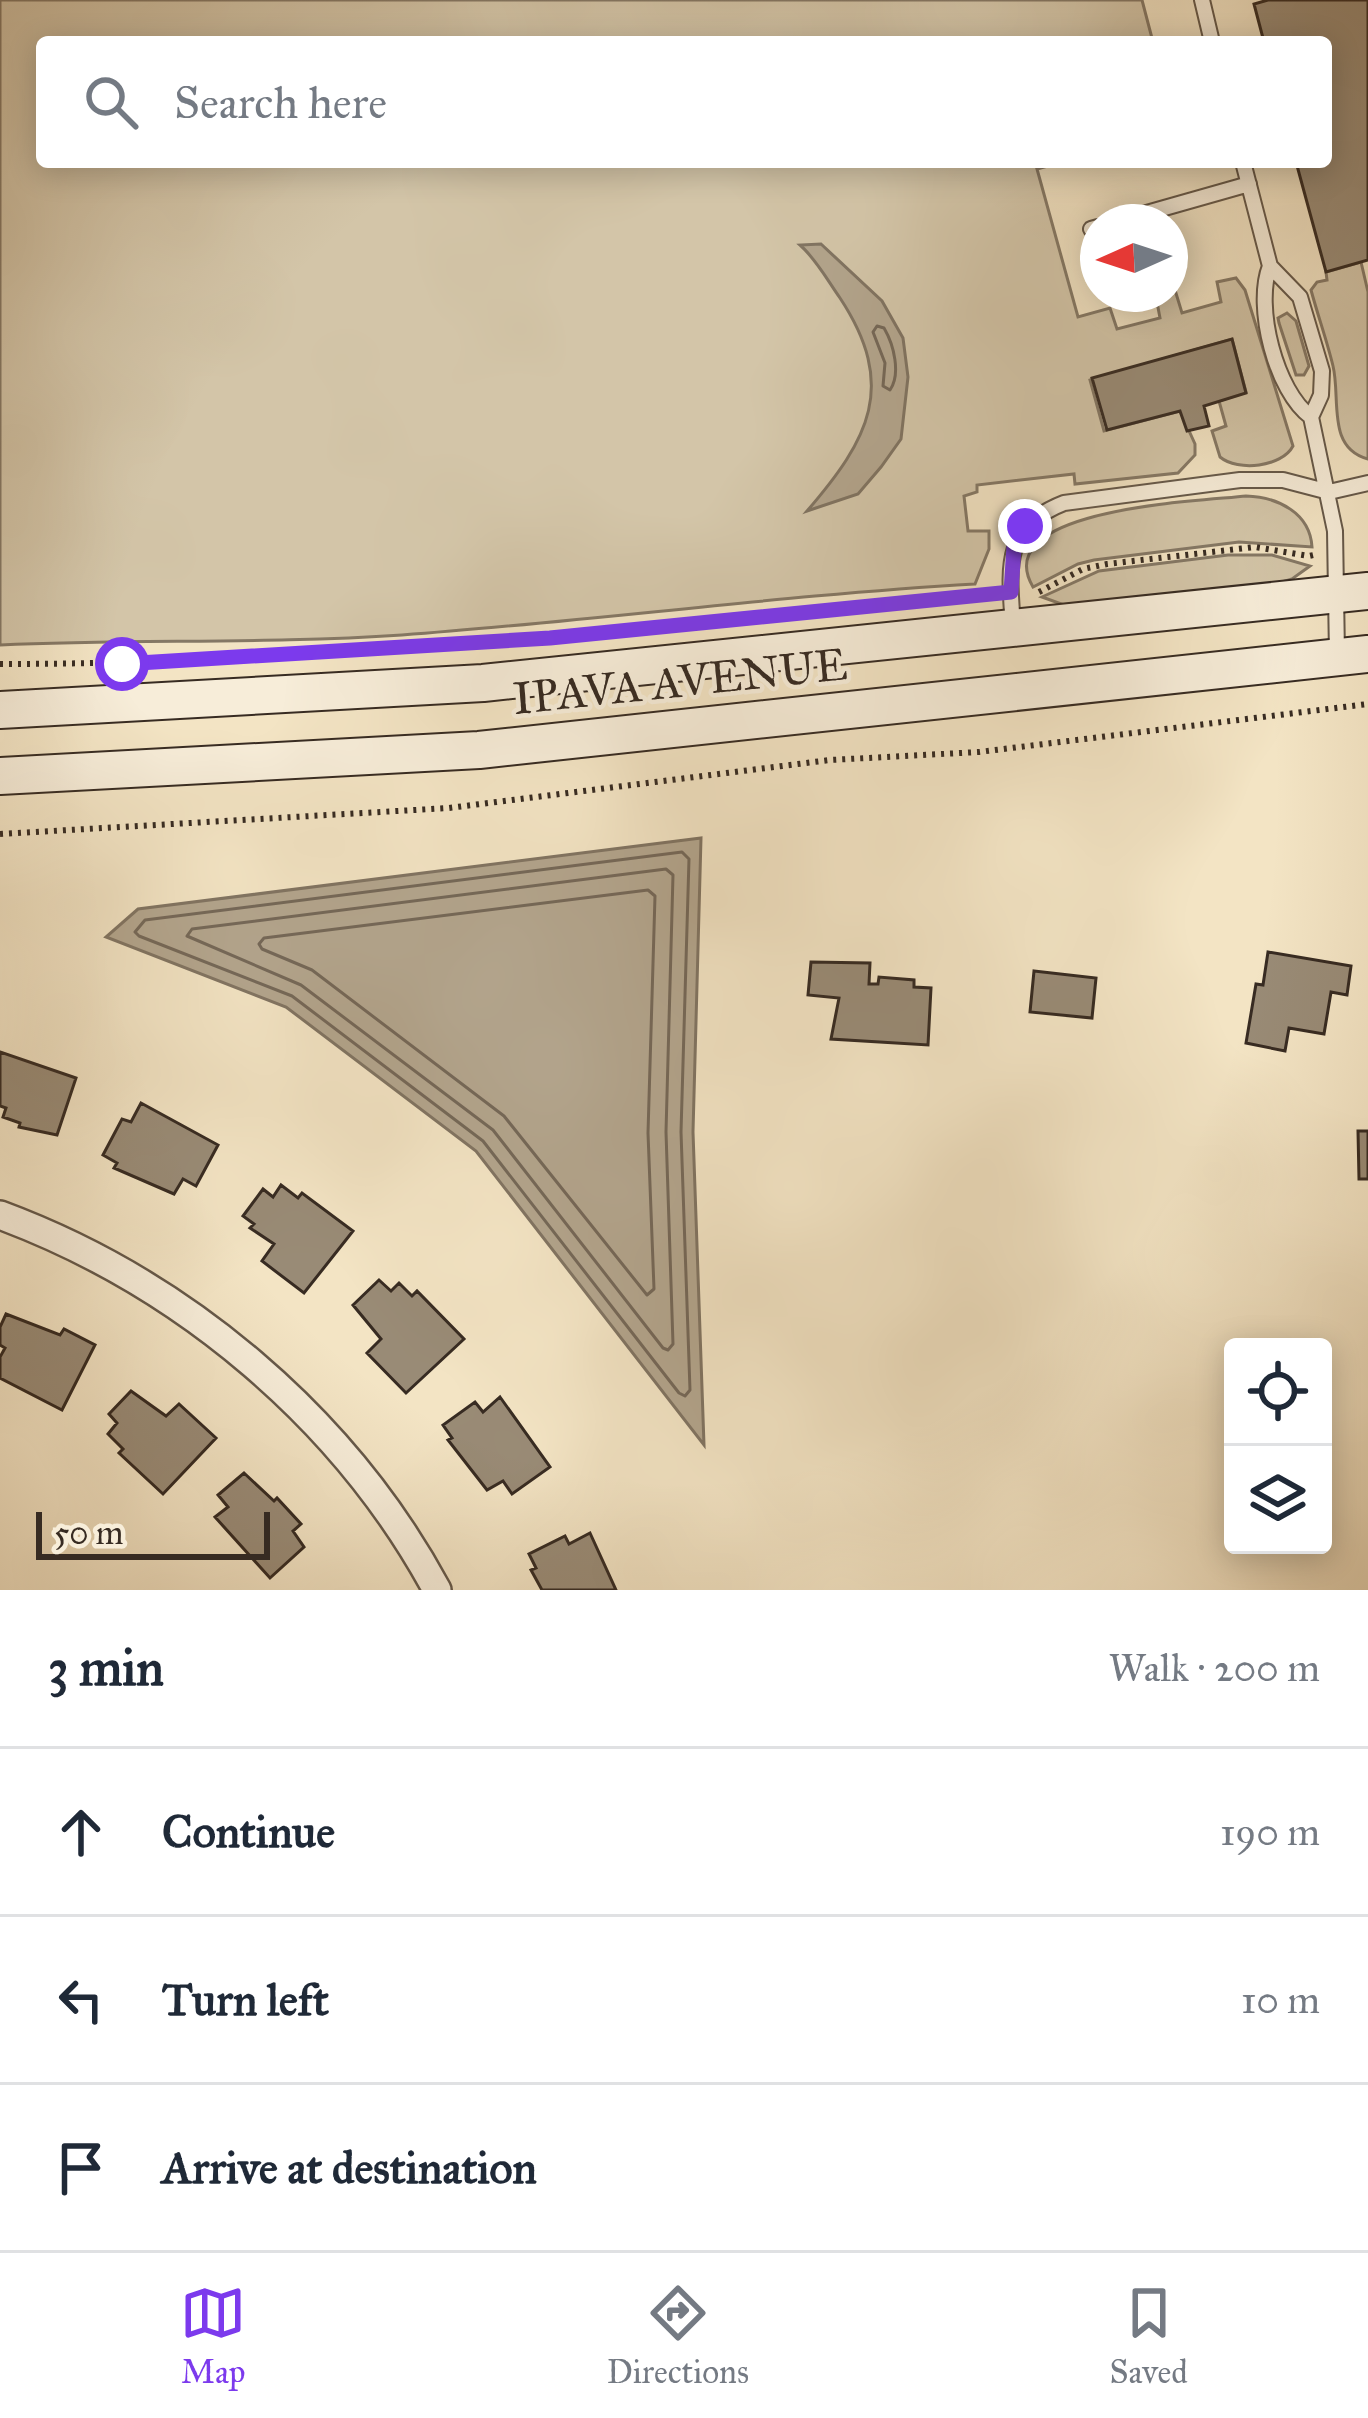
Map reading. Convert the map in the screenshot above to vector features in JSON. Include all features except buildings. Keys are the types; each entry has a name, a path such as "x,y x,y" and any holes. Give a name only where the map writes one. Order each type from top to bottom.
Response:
{"street":[{"name":"IPAVA AVENUE","path":"0,710 483,683 1353,593"},
{"name":"IPAVA AVENUE","path":"0,776 479,750 1352,656"},
{"path":"0,1215 94,1255 205,1326 251,1362 370,1486 437,1590"}],"lane":[{"path":"1202,0 1211,36"},
{"path":"1245,168 1270,266 1262,297 1271,338 1287,394 1311,417"},
{"path":"1178,204 1249,184"},
{"path":"1270,266 1300,297 1314,341 1322,383 1311,417 1329,492 1336,550 1353,593 1352,656"},
{"path":"1013,628 1010,566 1018,537 1037,517 1064,503 1268,478 1329,492 1368,483"}],"path":[{"path":"1011,592 1038,592 1083,568 1107,564 1235,548 1280,549 1309,556 1336,550"},
{"path":"0,664 122,664 374,651 658,628"},
{"path":"0,834 448,808 696,775 830,760 979,752 1368,704"}],"shaded area":[{"path":"0,0 1142,0 1151,36 36,36 36,168 1041,168 1037,169 1078,317 1111,312 1117,329 1160,318 1159,312 1188,312 1221,302 1217,282 1236,278 1245,290 1293,446 1279,459 1259,465 1237,465 1220,457 1212,431 1226,426 1219,401 1246,392 1232,339 1090,380 1104,431 1180,411 1195,455 1178,473 1075,484 1074,474 977,485 977,492 964,496 968,531 989,531 989,549 975,584 402,635 0,645"},
{"path":"1361,262 1368,292 1368,459 1355,453 1341,433 1333,366 1311,290 1317,282 1327,280 1326,272"},
{"path":"1287,313 1296,321 1309,366 1304,375 1296,375 1279,323 1278,318"},
{"path":"1246,496 1290,509 1305,525 1312,547 1239,542 1094,560 1033,587 1027,560 1041,540 1069,524 1149,506"},
{"path":"1228,555 1272,555 1310,566 1282,582 1064,605 1042,597 1099,571"}],"water":[{"path":"821,244 882,301 903,338 908,377 901,439 881,467 858,494 807,511 860,435 871,385 858,329 822,270 800,245"},
{"path":"701,838 693,1132 704,1445 476,1151 286,1007 106,937 138,909"}],"route":[{"path":"122,664 550,638 1011,592 1014,547 1025,526"}]}
